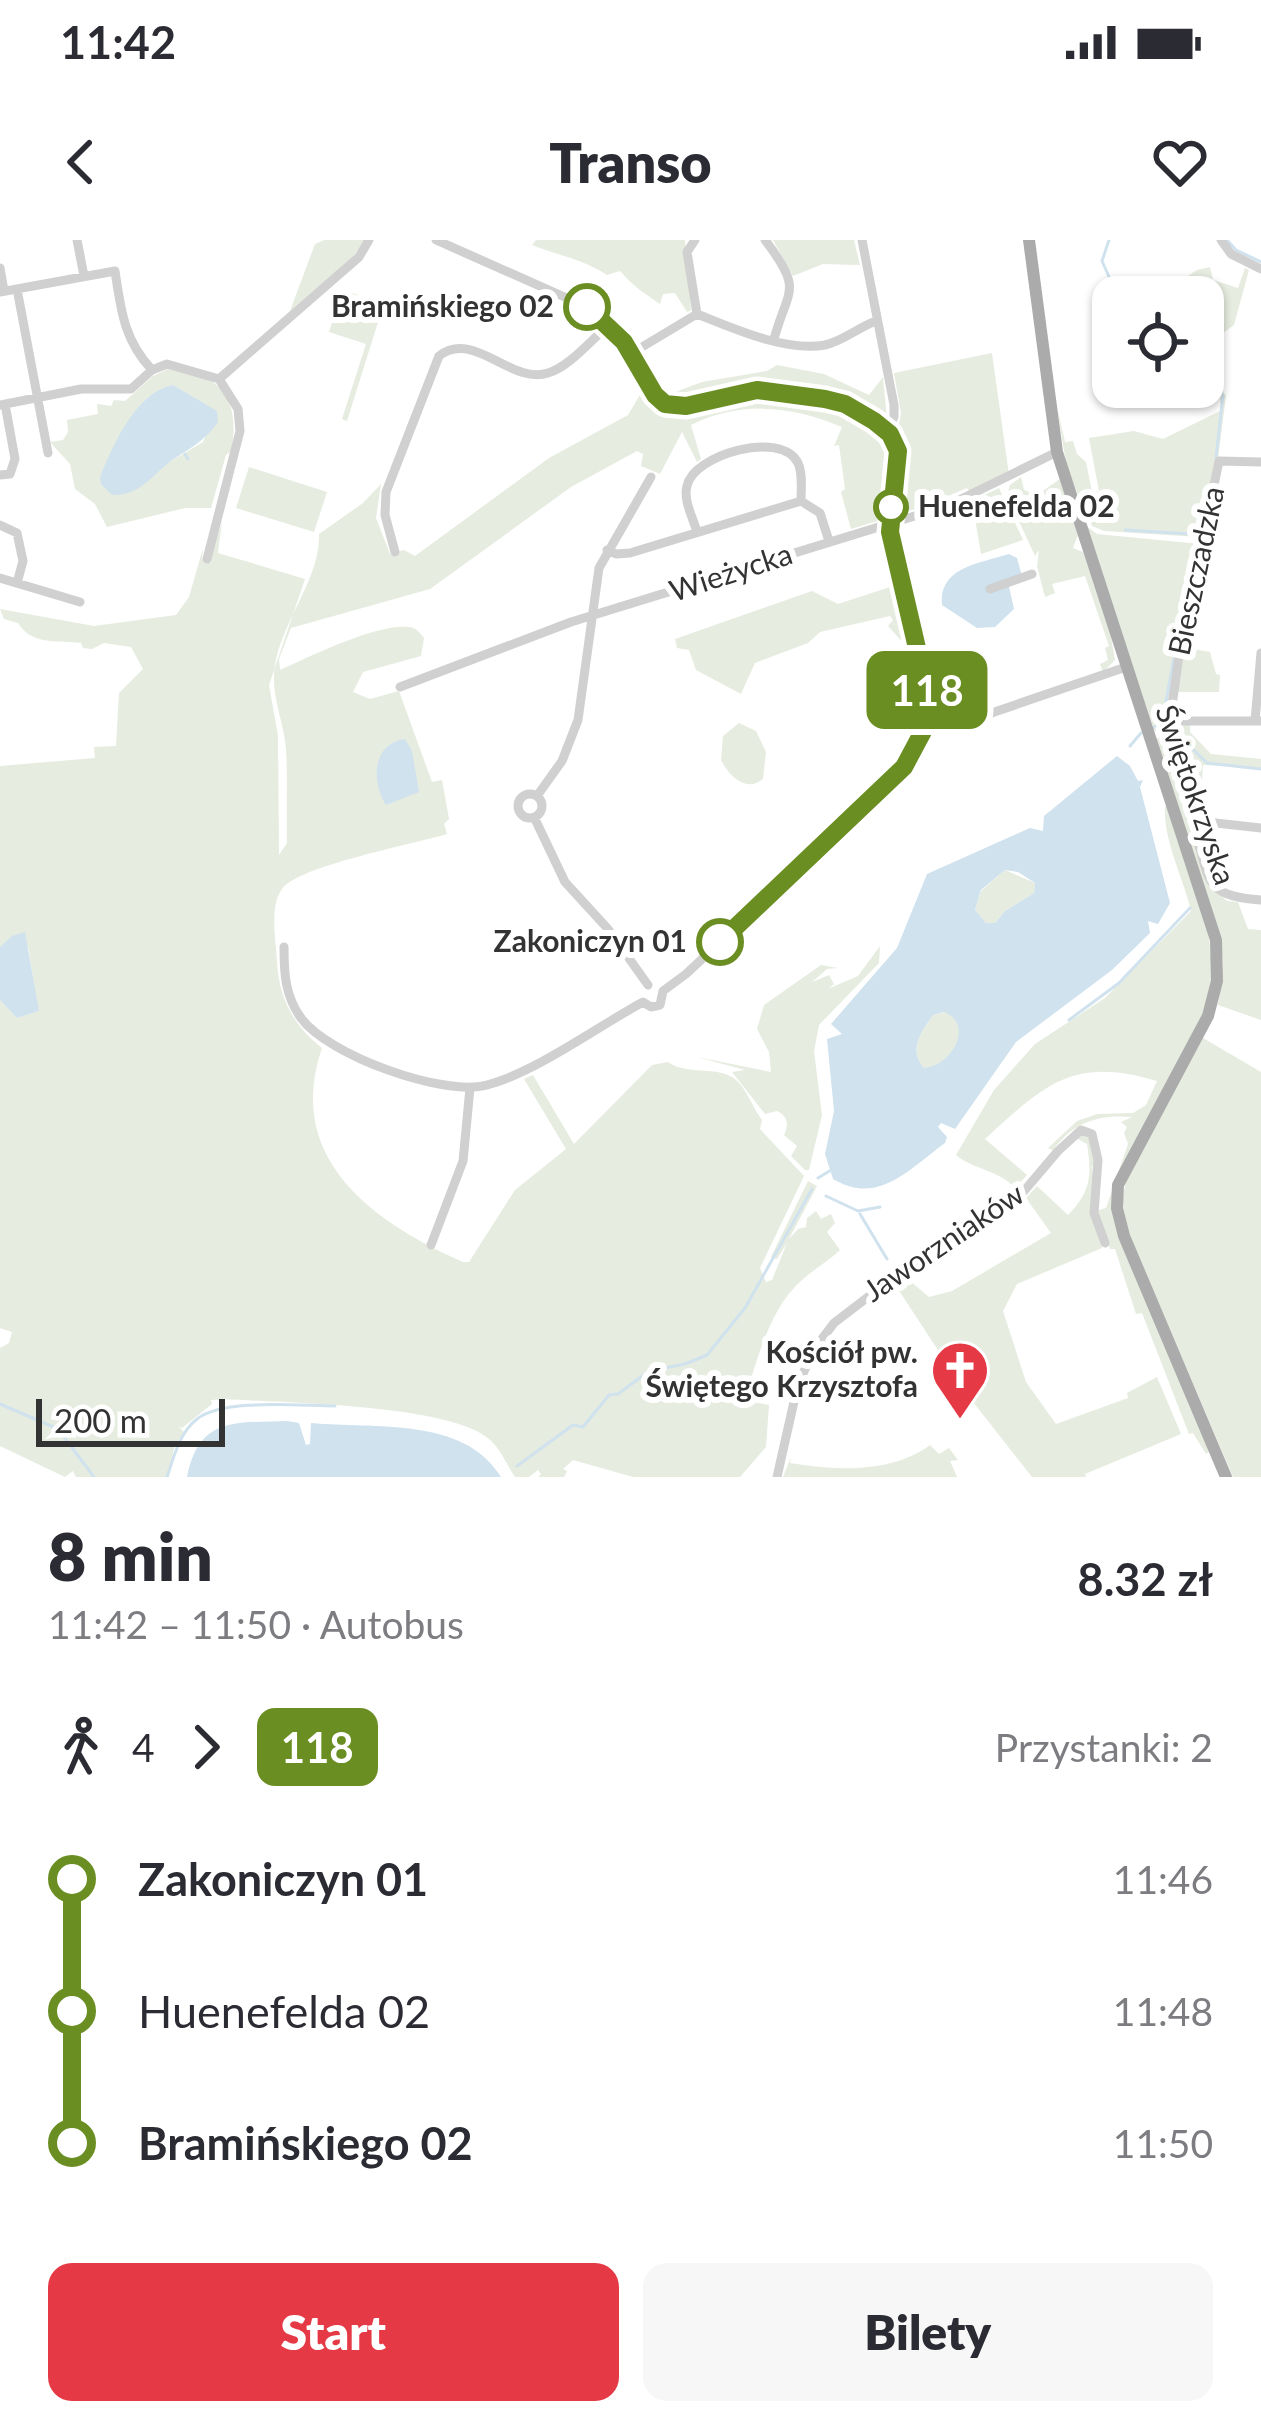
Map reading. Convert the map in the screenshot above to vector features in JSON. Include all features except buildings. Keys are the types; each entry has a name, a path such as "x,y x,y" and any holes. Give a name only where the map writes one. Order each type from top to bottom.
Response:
{"main road":[{"name":"Świętokrzyska","path":"1030,240 1057,452 1126,667 1156,734 1214,928 1217,981 1201,1031 1123,1173 1117,1208 1128,1246 1226,1477"}],"street":[{"path":"77,240 84,276"},
{"path":"219,379 359,256 369,240"},
{"path":"436,240 571,298 609,326 632,353 655,395 669,406 765,390 835,401 886,431 896,443 890,520 897,574 927,691 928,722 913,757 890,783 664,991 660,1005 651,1007 641,995 655,984 664,991"},
{"path":"694,240 687,252 697,314"},
{"path":"765,240 784,270 790,293 774,340"},
{"path":"862,240 894,405 886,431"},
{"path":"1221,240 1232,254 1261,269"},
{"path":"0,268 2,291 115,272 129,342 152,370"},
{"path":"17,289 48,454"},
{"path":"632,353 697,314"},
{"path":"697,314 735,332 828,344 876,321"},
{"path":"395,552 386,525 386,492 439,356 450,348 463,348 524,372 544,374 609,326"},
{"path":"0,475 10,475 15,459 2,405 81,389 130,389 152,370 174,364 219,379 238,409 240,431 207,559"},
{"path":"697,532 686,495 691,476 706,463 764,445 784,448 799,464 801,500"},
{"name":"Wieżycka","path":"400,687 590,616 966,498 1057,452"},
{"name":"Bieszczadzka","path":"1170,721 1220,461 1261,462"},
{"path":"537,796 562,760 578,720 596,577 651,477"},
{"path":"607,550 630,553 801,500"},
{"path":"801,500 820,513 830,541"},
{"path":"0,525 17,533 23,561 17,583"},
{"path":"990,589 1032,574"},
{"path":"0,578 80,602"},
{"path":"1156,734 1170,721 1258,721 1261,655"},
{"path":"928,722 968,721 1126,667"},
{"name":"Świętokrzyska","path":"1156,734 1198,821 1194,828 1216,890 1228,898 1261,900"},
{"path":"524,796 537,796 542,810 534,817 524,816 518,804 524,796"},
{"path":"534,817 565,882 608,929 648,986"},
{"path":"1198,821 1261,828"},
{"path":"284,947 288,992 299,1015 319,1036 344,1051 437,1084 470,1088 512,1076 644,1002"},
{"path":"431,1245 463,1161 470,1088"},
{"name":"Jaworzniaków","path":"777,1477 798,1384 815,1348 834,1323 939,1242 1018,1198 1081,1130 1092,1134 1097,1148 1093,1208 1105,1243"}],"shaded area":[{"path":"365,240 353,257 290,311 315,244"},
{"path":"536,240 685,240 691,310 687,312 675,293 663,294 660,304 620,271 607,275 532,245"},
{"path":"773,240 854,240 860,265 823,264 793,276"},
{"path":"1210,267 1212,276 1188,276"},
{"path":"1245,268 1249,270 1234,325 1224,332 1224,284 1238,288"},
{"path":"342,290 384,303 347,421 342,419 366,344 329,332"},
{"path":"992,353 1009,475 970,493 967,488 948,496 949,502 907,511 907,489 900,485 904,453 897,434 901,413 894,373"},
{"path":"777,365 824,374 869,395 883,377 887,420 827,397 781,388 735,391 680,404 656,390 670,394"},
{"path":"168,369 187,371 224,392 233,418 231,451 211,508 185,508 107,527 95,504 75,489 70,464 50,442 63,440 67,420 98,414 97,404 125,401","holes":["173,385 216,411 203,442 168,463 100,477 147,398"]},
{"path":"647,392 663,409 676,413 748,397 805,400 867,420 890,446 892,472 884,519 851,529 841,492 845,489 839,445 834,446 842,427 805,414 767,409 710,417 691,425 701,459 697,462 682,432 660,474 641,466 643,454 637,451 571,487 430,589 291,628 279,659 280,670 379,630 414,628 424,638 421,656 363,672 353,692 370,699 399,691 432,782 442,780 449,819 444,824 447,834 310,872 292,880 278,896 274,914 278,975 296,1020 322,1048 313,1087 315,1123 326,1154 344,1182 398,1227 469,1262 515,1190 566,1149 524,1079 533,1075 574,1144 652,1065 668,1062 734,1078 762,1120 760,1129 804,1176 760,1268 766,1282 772,1280 787,1243 777,1259 771,1257 808,1181 817,1186 789,1239 806,1227 807,1218 816,1211 821,1219 831,1214 835,1223 827,1232 840,1250 791,1291 767,1333 746,1394 753,1402 769,1405 766,1447 740,1477 633,1477 573,1460 563,1469 567,1471 564,1477 538,1477 538,1470 529,1477 515,1477 489,1439 468,1427 363,1407 225,1399 211,1400 182,1428 178,1426 184,1432 174,1448 169,1477 76,1477 73,1471 65,1477 0,1446 0,1348 9,1343 12,1332 0,1328 0,1000 17,1018 38,1011 28,946 7,943 0,947 0,766 95,758 94,747 116,746 119,693 143,669 131,647 104,643 92,649 81,643 38,639 18,623 4,619 0,609 94,626 176,615 189,597 203,548 202,559 209,562 222,522 218,553 305,579 293,615 313,569 319,534 381,484 376,518 390,554 404,550 415,556 549,458 628,415 641,393","holes":["275,667 287,772 287,843 279,855 278,736 269,685"]},
{"path":"1224,393 1226,396 1218,458 1199,537 1104,531 1092,526 1067,469 1057,407 1065,442 1073,441 1086,462 1092,492 1099,491 1089,438 1134,431 1163,439 1222,410"},
{"path":"249,467 327,492 314,532 236,508"},
{"path":"1021,477 1024,490 1037,495 1060,479 1078,535 1073,548 1083,552 1109,626 1115,660 1103,672 1100,664 1108,660 1105,648 1109,646 1085,576 1052,584 1055,593 1045,597 1037,566 1039,550 1035,556 1007,495 1010,485"},
{"path":"999,488 1023,540 981,554 972,501"},
{"path":"1085,525 1097,534 1200,544 1178,652 1169,652 1176,656 1166,719 1155,732"},
{"path":"890,587 905,645 888,626 893,620 890,616 820,632 808,643 755,663 741,694 696,670 689,650 677,648 675,639 812,591 838,604"},
{"path":"1188,623 1194,623 1193,649 1210,652 1220,675 1219,692 1175,692"},
{"path":"739,723 756,731 766,752 763,779 757,783 739,781 721,760 723,736"},
{"path":"1190,724 1190,732 1211,754 1261,759 1261,768 1203,765 1201,798 1196,798 1168,735 1171,726"},
{"path":"1161,737 1213,888 1227,901 1238,902 1248,929 1261,930 1261,1020 1218,1005 1223,964 1220,940 1156,739"},
{"path":"1165,806 1170,808 1187,856 1208,930 1208,1006 1112,1194 1210,1451 1206,1454 1193,1433 1189,1434 1142,1313 1136,1314 1115,1249 1110,1249 1097,1216 1096,1211 1106,1208 1128,1144 1127,1127 1121,1122 1132,1117 1088,1122 1053,1150 1048,1148 1077,1121 1097,1114 1133,1113 1146,1105 1157,1081 1104,1072 1082,1074 1044,1089 985,1139 1027,1175 1015,1188 956,1155 994,1090 1035,1044 1105,998 1191,911 1170,845"},
{"path":"1005,870 1035,883 1034,893 995,923 986,923 975,910 981,891"},
{"path":"880,946 879,963 819,1025 814,1051 822,1115 809,1170 805,1170 791,1156 797,1146 784,1135 783,1115 777,1111 765,1114 732,1072 745,1070 697,1057 771,1072 769,1052 757,1029 764,1005 821,965 838,968 827,969 812,982 829,975 834,984 828,989 858,976"},
{"path":"945,1012 958,1027 956,1045 943,1061 924,1068 917,1055 918,1041 933,1015"},
{"path":"1203,1038 1261,1072 1261,1477 1233,1477 1129,1234 1122,1200 1127,1177"},
{"path":"1089,1136 1095,1163 1102,1248 1017,1284 1003,1311 1026,1382 1056,1424 1128,1398 1127,1393 1157,1377 1181,1434 1086,1477 1032,1477 966,1393 894,1283 903,1275 929,1297 952,1291 1051,1233 1026,1198 1037,1186 1068,1215 1076,1207 1089,1174 1087,1144 1076,1138"},
{"path":"930,1445 939,1454 949,1448 958,1460 950,1461 957,1477 783,1477 791,1457 790,1463 808,1466 863,1468 899,1461"}],"water":[{"path":"173,385 217,411 218,422 144,484 112,495 100,477 119,436 148,398"},
{"path":"1009,554 1017,558 1022,576 1008,582 1014,609 995,627 977,628 942,605 947,582 954,575"},
{"path":"405,739 412,751 419,792 386,805 378,786 378,765 386,748"},
{"path":"1117,756 1130,766 1138,781 1143,780 1140,787 1170,903 1158,924 1148,921 1150,933 1112,970 1016,1042 955,1129 941,1123 938,1127 947,1137 945,1143 878,1187 864,1189 833,1179 825,1154 834,1111 827,1039 842,1034 831,1024 897,948 927,874 1030,828 1043,831 1044,816","holes":["1005,870 1035,883 1034,893 995,923 986,923 975,910 981,890","944,1012 958,1026 956,1044 943,1061 924,1068 917,1055 918,1041 933,1015"]},
{"path":"25,932 39,1011 17,1018 0,1000 0,947"},
{"path":"299,1423 306,1445 310,1444 311,1423 416,1429 441,1435 485,1457 501,1477 187,1477 193,1457 210,1433 236,1424"}],"waterway":[{"path":"1109,240 1102,261 1109,276"},
{"path":"1227,240 1261,262"},
{"path":"1216,458 1222,408"},
{"path":"185,454 188,459"},
{"path":"1125,530 1191,534"},
{"path":"1153,728 1162,723 1174,658"},
{"path":"1169,726 1207,763 1261,769"},
{"path":"1130,746 1141,733"},
{"path":"1069,1020 1119,983 1190,908"},
{"path":"818,1178 831,1170"},
{"path":"517,1466 573,1425 583,1427 609,1395 618,1394 649,1371 707,1355 745,1308 812,1189"},
{"path":"826,1196 858,1211 880,1207"},
{"path":"860,1214 887,1259"},
{"path":"0,1404 58,1429 94,1477"},
{"path":"167,1477 186,1431 209,1412 263,1405 335,1406"}],"bus line":[{"name":"118","path":"587,307 624,342 665,404 686,406 757,390 825,399 845,404 874,421 890,434 898,451 890,532 927,691 928,722 913,757 890,783 720,942"}],"place":[{"name":"Bramińskiego 02","path":"587,307"},
{"name":"Huenefelda 02","path":"891,507"},
{"name":"Zakoniczyn 01","path":"720,942"},
{"name":"Kościół pw. Świętego Krzysztofa","path":"960,1421"}]}
